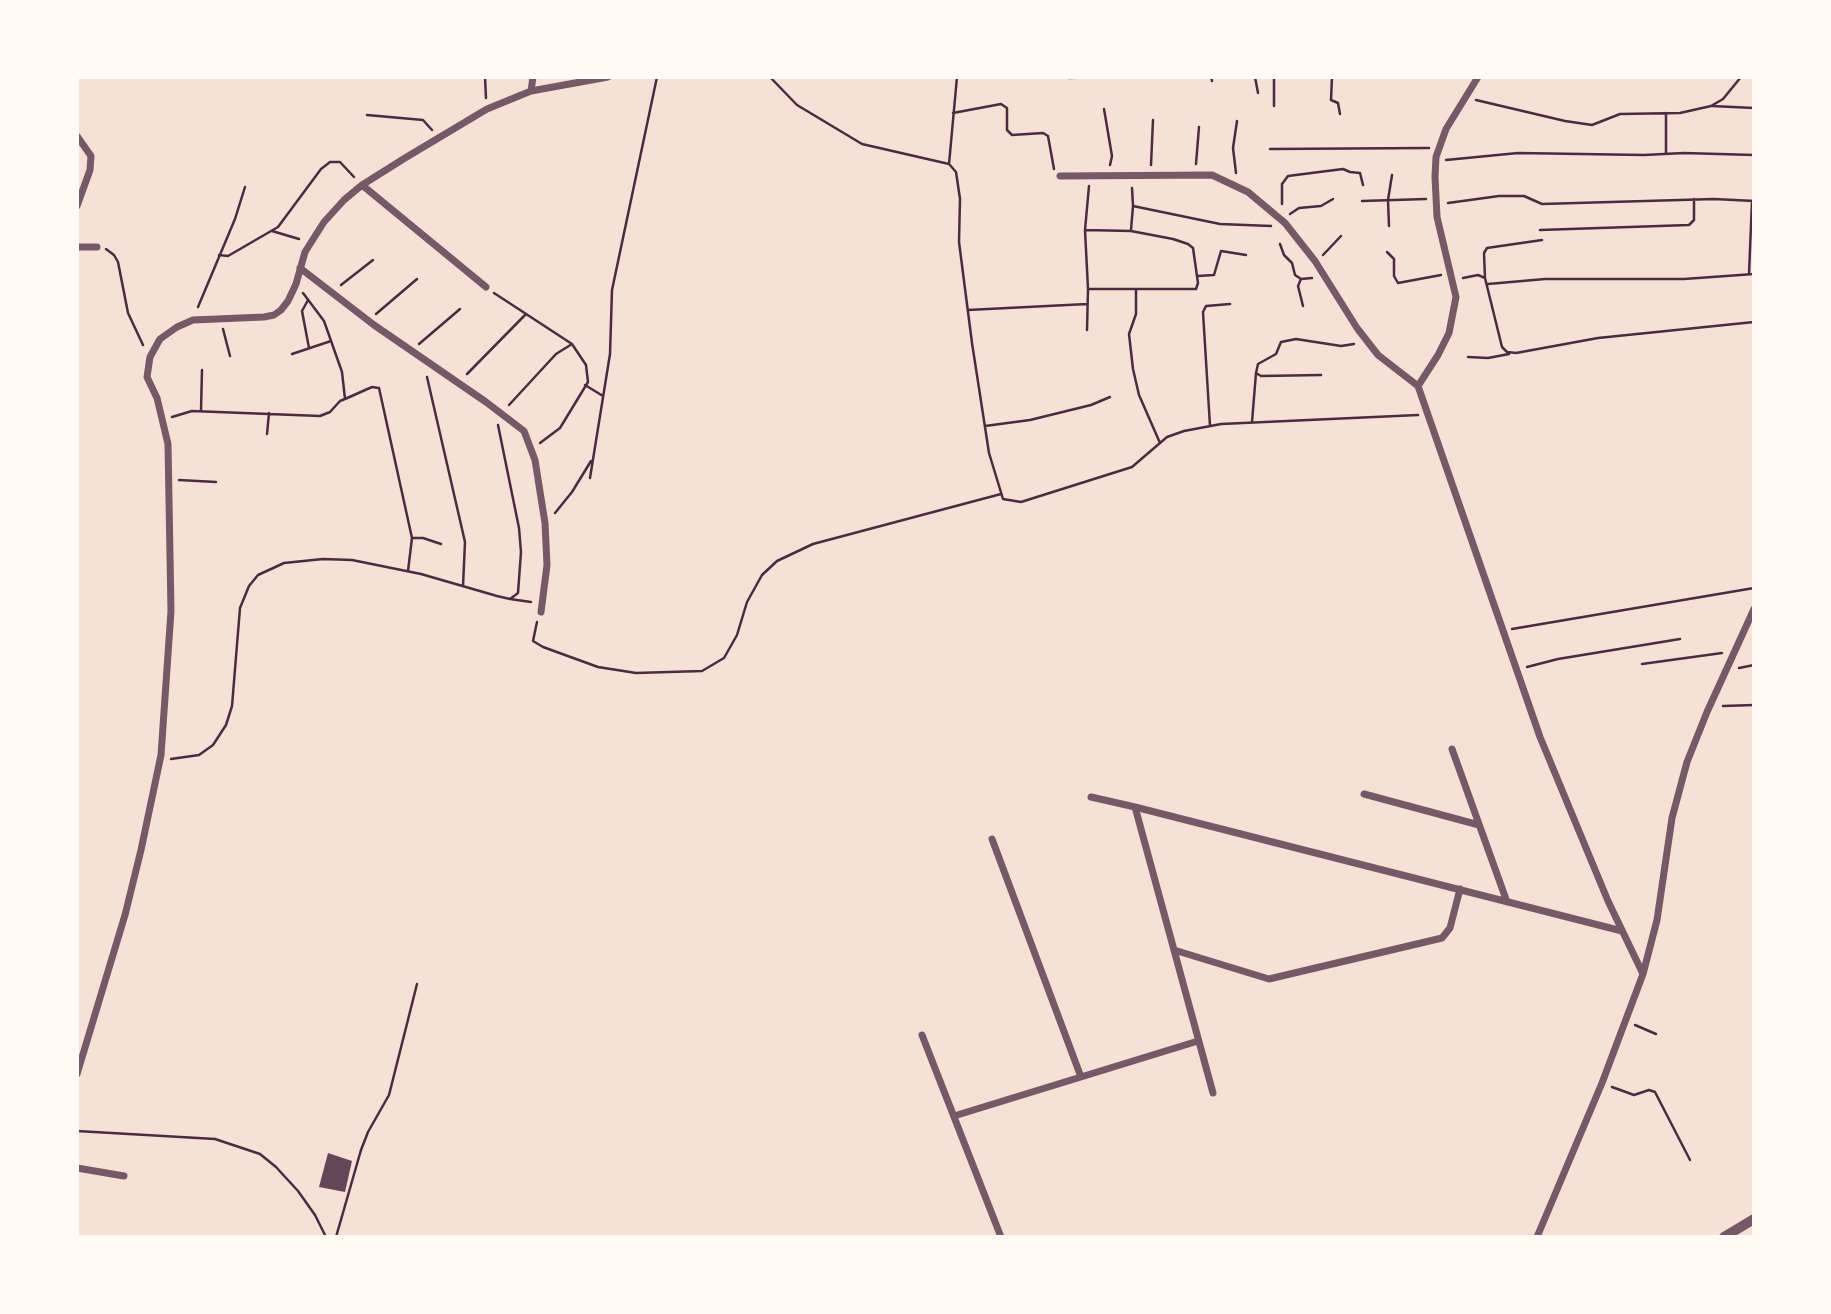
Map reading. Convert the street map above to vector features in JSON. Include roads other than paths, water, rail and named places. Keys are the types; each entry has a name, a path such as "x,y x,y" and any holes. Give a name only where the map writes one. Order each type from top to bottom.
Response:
{"street":[{"path":"531,91 533,77"},
{"path":"77,1074 125,915 159,761 171,611 169,479 168,444 163,421 147,377 150,357 160,339 193,320 274,315 288,301 310,243 344,200 362,185 438,138 487,109 531,91 608,77"},
{"path":"1418,386 1449,333 1456,297 1436,202 1436,161 1446,129 1478,77"},
{"path":"77,136 90,156 90,170 77,206"},
{"path":"1060,176 1212,175 1238,187 1268,206 1282,219 1315,261 1368,342 1398,373 1418,386 1563,797 1643,974"},
{"path":"362,185 486,288"},
{"path":"77,247 97,247"},
{"path":"300,268 368,321 524,431 535,460 545,523 547,565 541,612"},
{"path":"1537,1237 1602,1083 1643,974 1657,920 1672,818 1687,762 1754,609"},
{"path":"1452,750 1507,902"},
{"path":"1364,794 1479,825"},
{"path":"1091,797 1622,931"},
{"path":"1135,807 1213,1093"},
{"path":"992,839 1081,1077"},
{"path":"1174,950 1269,979 1441,938 1450,928 1460,889"},
{"path":"922,1035 1002,1237"},
{"path":"954,1116 1198,1041"},
{"path":"77,1168 124,1176"},
{"path":"1724,1237 1754,1219"}]}
